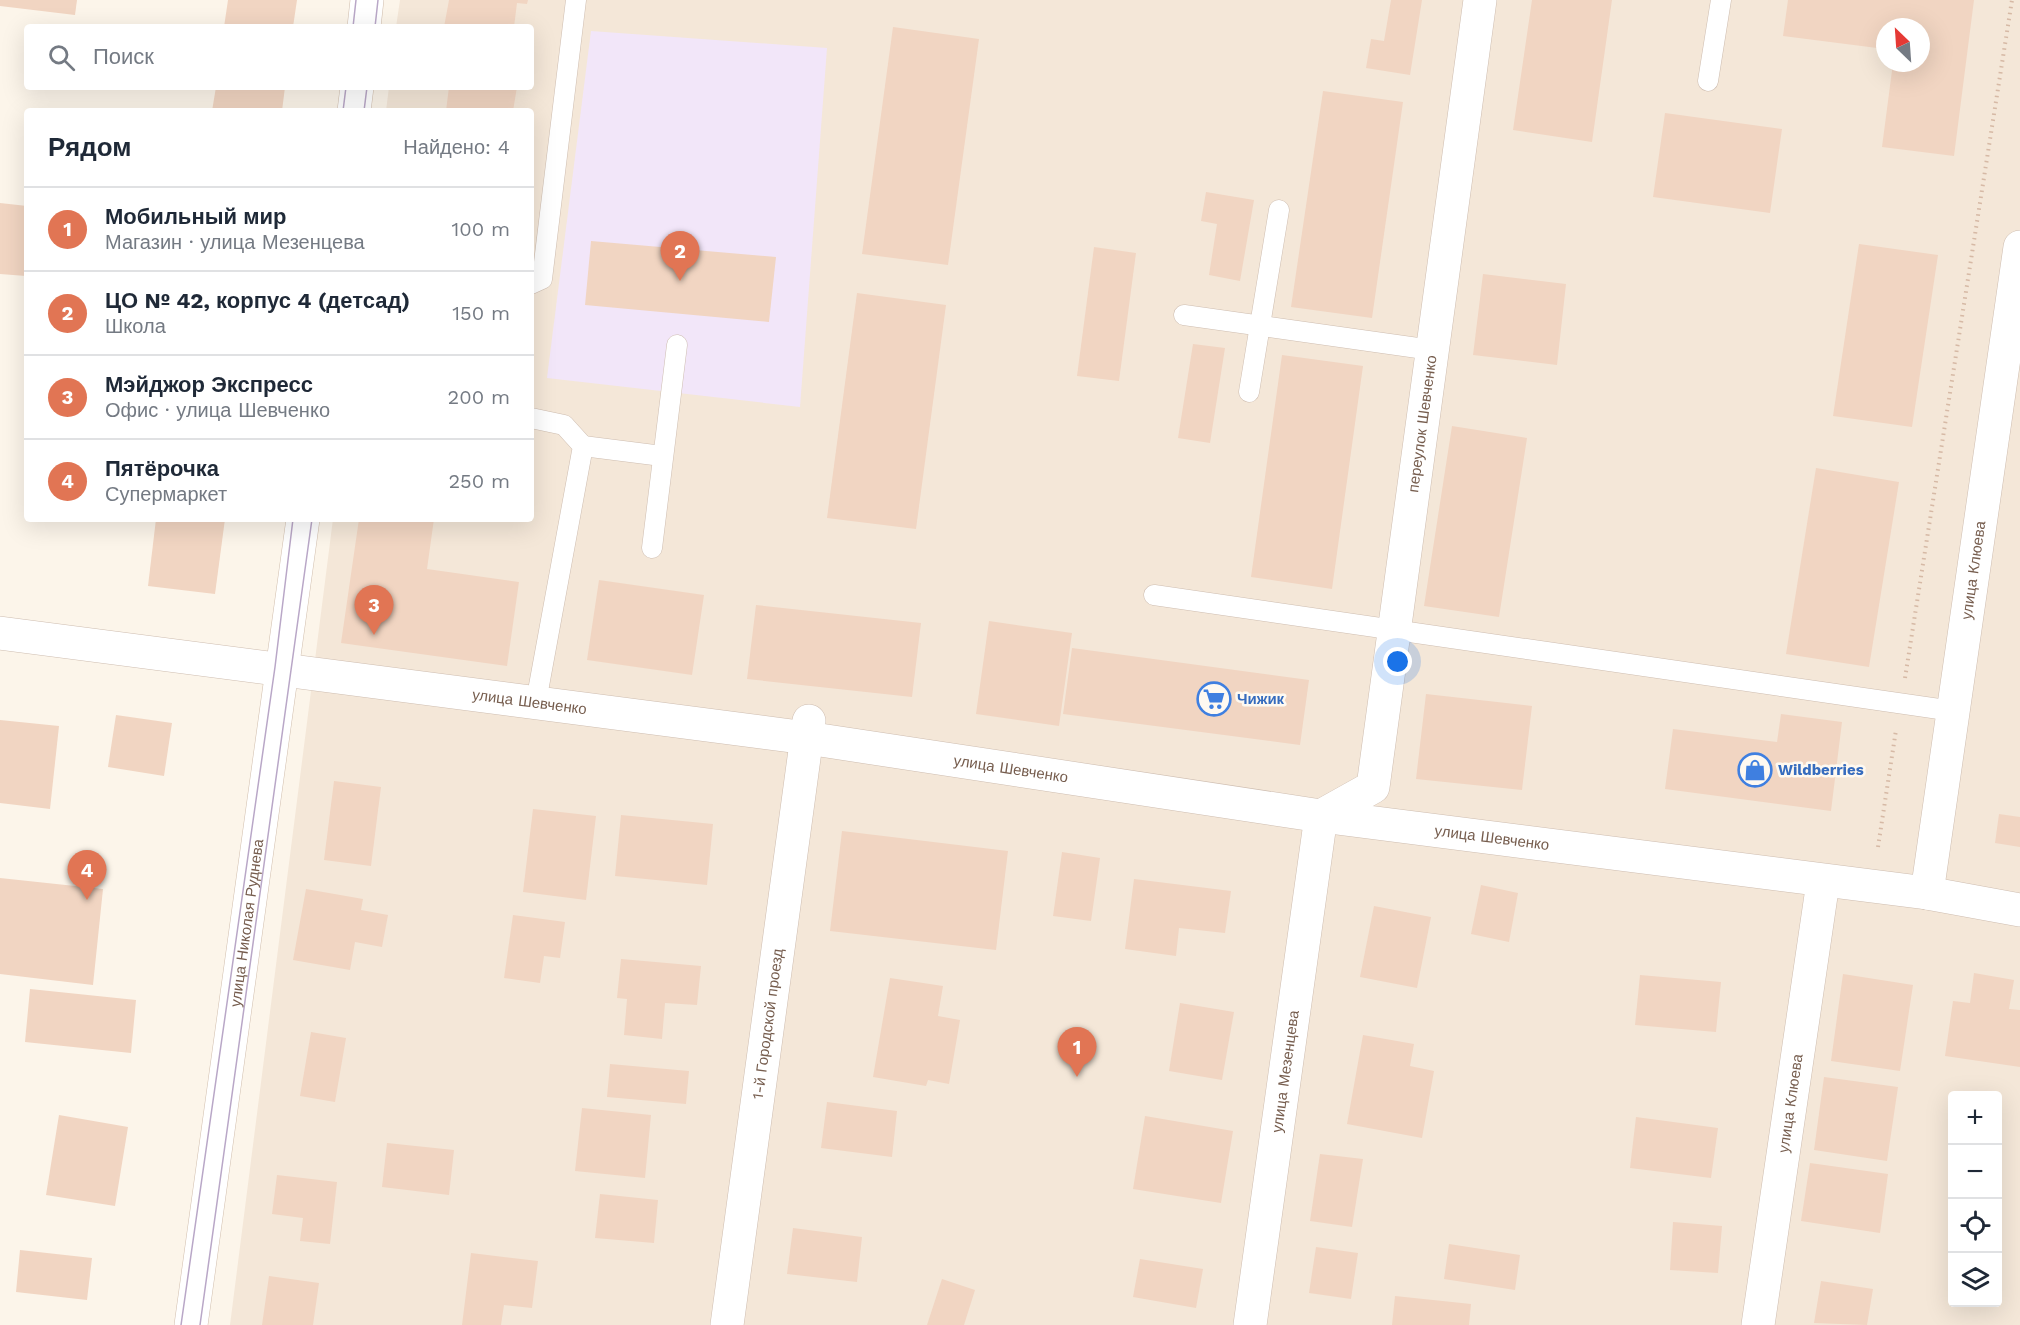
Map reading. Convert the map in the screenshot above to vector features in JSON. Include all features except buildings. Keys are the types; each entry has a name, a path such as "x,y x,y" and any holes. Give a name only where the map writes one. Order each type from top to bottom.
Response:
{"street":[{"path":"364,24 367,0"},
{"name":"переулок Шевченко","path":"1321,816 1373,787 1480,0"},
{"path":"354,108 357,90"},
{"name":"улица Клюева","path":"1928,893 2020,248"},
{"name":"улица Николая Руднева","path":"191,1325 303,522"},
{"name":"улица Шевченко","path":"0,633 536,702 808,729 1321,816 1823,882 1928,893 2020,910"},
{"name":"1-й Городской проезд","path":"727,1325 808,729"},
{"name":"улица Мезенцева","path":"1250,1325 1321,816"},
{"name":"улица Клюева","path":"1758,1325 1823,882"}],"lane":[{"path":"534,283 542,279 576,0"},
{"path":"1708,81 1722,0"},
{"path":"1249,392 1279,210"},
{"path":"1184,315 1432,350"},
{"path":"652,548 677,345"},
{"path":"534,419 564,425 583,446 662,456"},
{"path":"536,702 583,446"},
{"path":"1154,595 1953,711"}],"path":[{"path":"1878,847 2012,0"}],"shaded area":[{"path":"400,0 2020,0 2020,1325 230,1325 333,522 534,522 534,108 386,108 389,90 534,90 534,24 396,24"},
{"path":"591,31 827,48 800,407 547,378"}],"tram line":[{"path":"353,24 356,0"},
{"path":"375,24 378,0"},
{"path":"343,108 346,90"},
{"path":"364,108 367,90"},
{"path":"181,1325 275,667 293,522"},
{"path":"200,1325 312,522"}],"place":[{"name":"ЦО № 42, корпус 4 (детсад)","path":"680,281"},
{"name":"Мэйджор Экспресс","path":"374,635"},
{"name":"Чижик","path":"1214,699"},
{"name":"Wildberries","path":"1755,770"},
{"name":"Пятёрочка","path":"87,900"},
{"name":"Мобильный мир","path":"1077,1077"}]}
